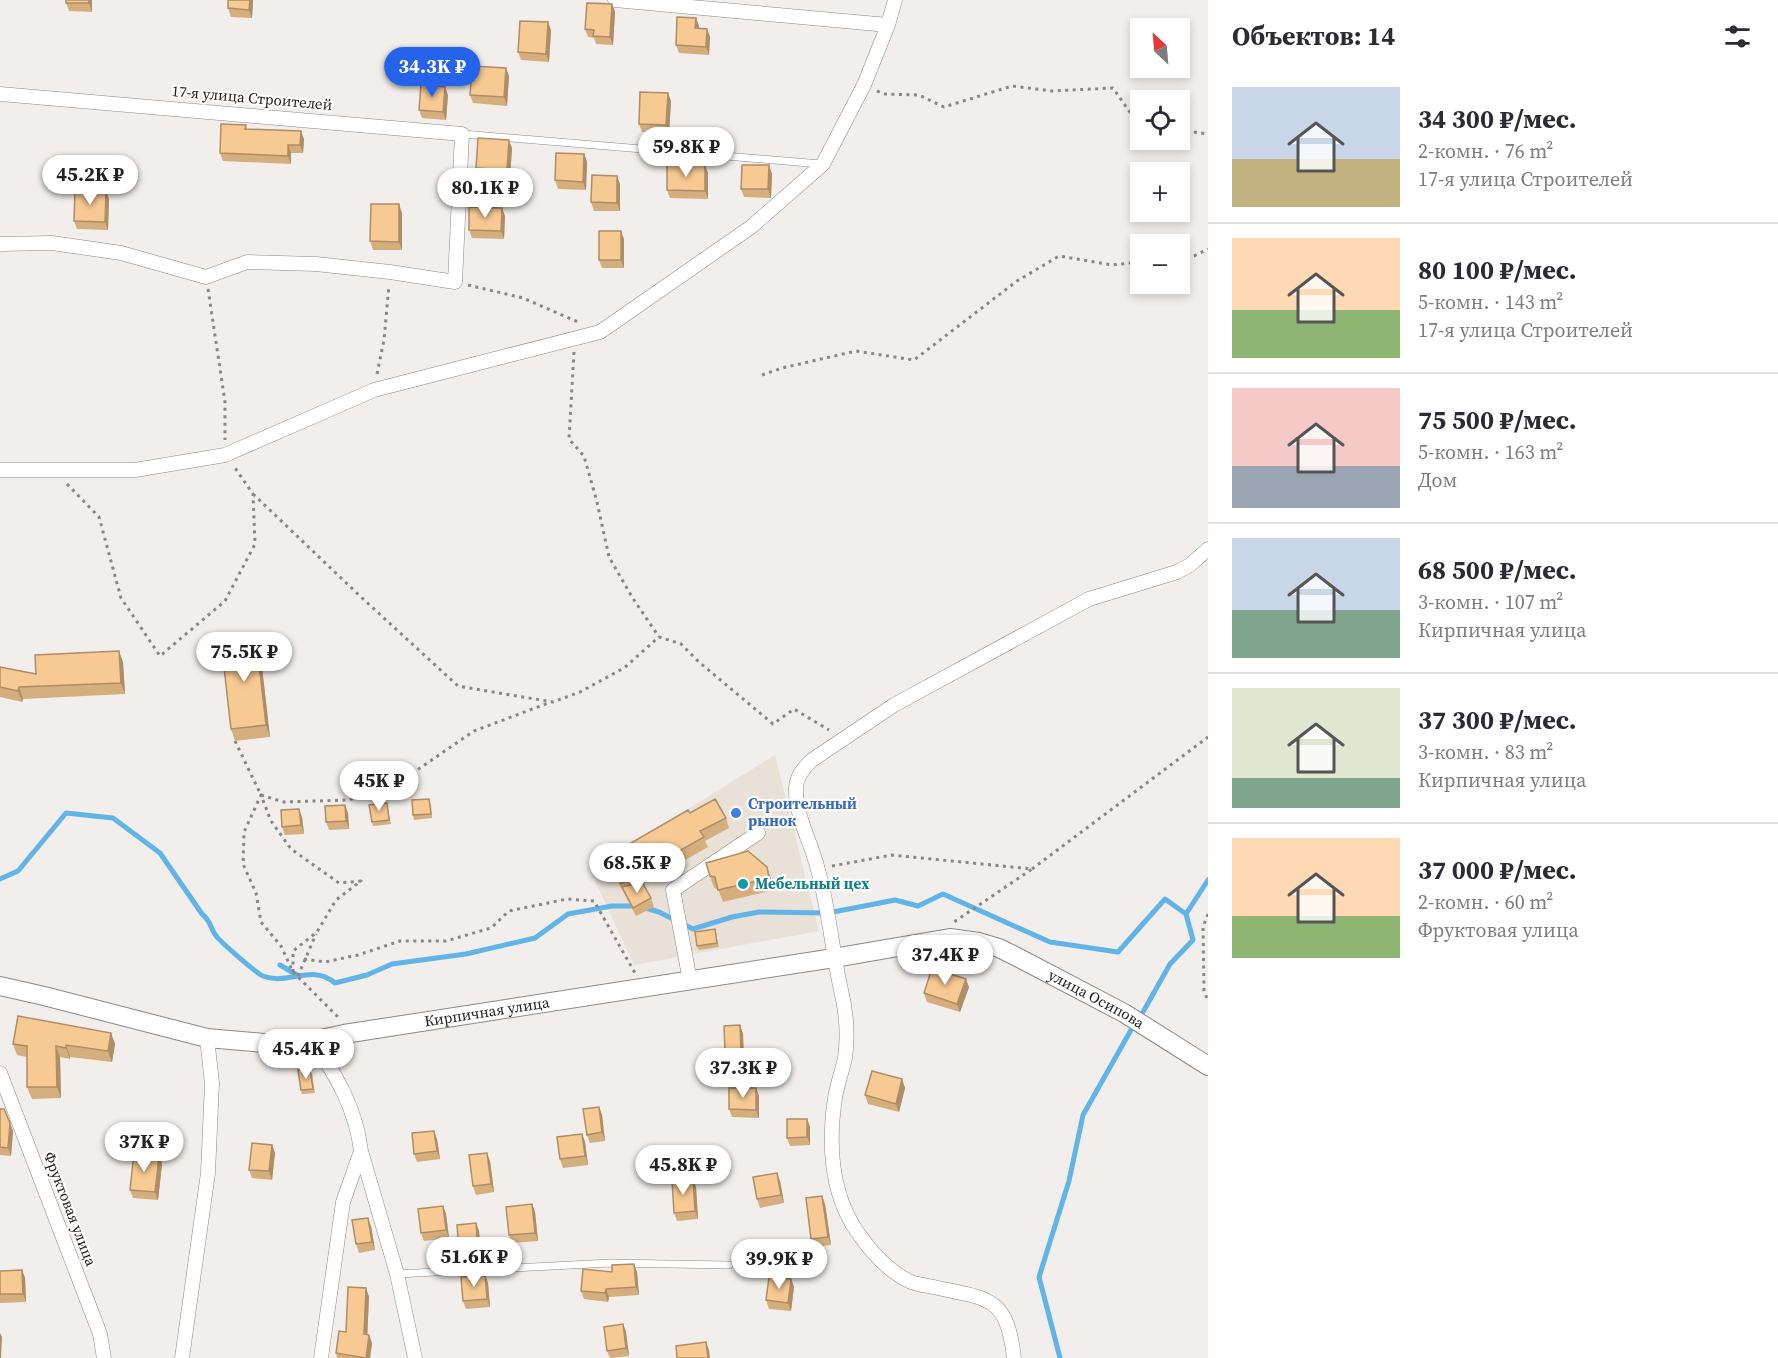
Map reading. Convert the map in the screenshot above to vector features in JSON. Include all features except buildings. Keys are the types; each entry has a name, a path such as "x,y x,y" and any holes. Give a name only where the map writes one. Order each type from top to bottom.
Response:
{"main road":[{"name":"Кирпичная улица","path":"0,986 207,1038 264,1043 312,1041 941,939 978,942"},
{"name":"улица Осипова","path":"978,942 999,948 1124,1013 1208,1066"}],"street":[{"path":"615,0 888,25"},
{"path":"0,470 135,471 225,455 374,390 600,332 751,227 823,164 864,85 896,0"},
{"name":"17-я улица Строителей","path":"0,94 462,134"},
{"path":"0,244 52,243 121,253 206,277 247,262 316,264 455,282 462,134"},
{"path":"1014,1358 1008,1323 998,1306 979,1297 912,1282 891,1270 872,1252 845,1212 833,1172 831,1134 835,1097 845,1057 842,993 818,868 796,800 795,788 804,768 894,705 1089,599 1177,572 1190,565 1208,549"},
{"path":"690,981 673,890 758,833"},
{"path":"182,1358 208,1173 212,1083 207,1038"},
{"path":"312,1041 333,1069 350,1105 397,1274 415,1358"},
{"name":"Фруктовая улица","path":"0,1073 100,1334 104,1358"},
{"path":"321,1358 343,1202 361,1151"}],"lane":[{"path":"462,134 823,164"},
{"path":"397,1274 610,1263 729,1265"}],"path":[{"path":"864,85 885,94 919,95 944,107 1012,86 1052,91 1113,88 1130,112"},
{"path":"1190,132 1208,134"},
{"path":"1190,256 1208,249"},
{"path":"762,375 782,368 856,351 914,360 1017,282 1059,256 1112,265 1130,263"},
{"path":"374,390 384,340 390,272"},
{"path":"455,282 523,298 600,332"},
{"path":"574,338 569,439 584,456 609,557 632,597 659,637 681,644 773,724 794,709 843,739"},
{"path":"54,470 99,517 121,598 160,656 198,622"},
{"path":"253,494 458,686 553,702"},
{"path":"261,795 284,802 349,800 398,783 474,731 580,692 624,668 659,637"},
{"path":"950,925 1032,869 1208,737"},
{"path":"235,741 271,821 291,849 339,883 361,881 336,900 303,959 298,976"},
{"path":"261,795 244,832 243,864 256,893 261,922 281,946 293,972 339,1018 345,1034"},
{"path":"818,868 892,855 1032,869"},
{"path":"303,959 325,962 358,955 400,941 446,941 491,928 509,911 567,899 585,900 594,901 643,988"},
{"path":"1208,914 1203,927 1204,991 1208,1001"},
{"path":"293,972 293,951 317,932"}],"shaded area":[{"name":"Строительный рынок","path":"775,755 819,931 634,965 590,870"}],"waterway":[{"path":"0,879 18,871 66,813 113,818 160,853 208,920 217,937 259,974 272,978 318,975 335,983 367,975 392,964 466,954 535,938 568,914 612,906 639,906 659,912 693,929 732,917 759,912 828,913 895,900 918,906 943,894 1050,942 1118,952 1165,899 1186,914"},
{"path":"1143,1012 1170,964 1193,940 1186,914 1208,880"},
{"path":"280,965 297,975"},
{"path":"1060,1358 1039,1277 1069,1181 1083,1115 1131,1030"}],"place":[{"name":"Строительный рынок","path":"736,813"},
{"name":"Мебельный цех","path":"743,884"}]}
